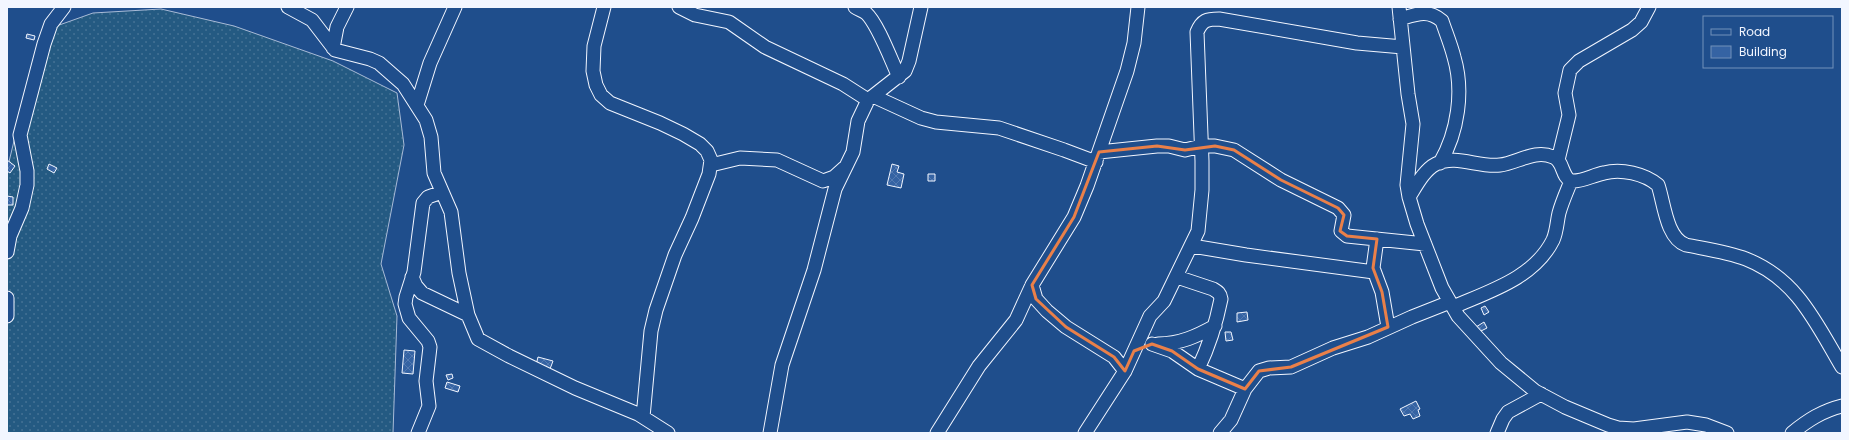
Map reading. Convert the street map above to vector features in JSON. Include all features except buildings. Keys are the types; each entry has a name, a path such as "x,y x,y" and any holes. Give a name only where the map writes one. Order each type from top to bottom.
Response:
{"street":[{"path":"7,252 10,236 22,208 27,185 27,170 20,135 44,44 51,24 64,7"},
{"path":"288,7 312,20 333,48 338,52 375,60 403,84 417,104 426,120 431,137 434,173 451,212 459,273 468,315 475,334 482,342 575,388 614,403 643,417 668,433"},
{"path":"333,48 337,27 347,7"},
{"path":"417,104 430,62 455,7"},
{"path":"604,7 594,46 593,71 596,85 601,95 610,103 660,123 700,144 710,156 711,165 706,181 675,255 656,310 652,331 643,417"},
{"path":"679,7 695,15 729,22 765,47 871,98 921,118 936,122 998,128 1064,150 1097,157 1157,146 1169,146 1184,150 1201,146 1215,146 1234,150 1281,180 1338,208 1344,215 1341,231 1347,236 1425,244"},
{"path":"855,7 866,14 870,19 884,44 899,77"},
{"path":"770,433 782,365 814,270 835,189 852,152 858,121 871,98 905,71 909,61 921,7"},
{"path":"937,433 979,366 1016,320 1032,285 1074,217 1127,71 1134,43 1138,7"},
{"path":"1558,160 1569,115 1565,93 1570,70 1579,61 1632,30 1641,22 1649,7"},
{"path":"1440,163 1447,151 1458,108 1459,94 1454,58 1442,22 1438,17 1433,14 1425,13 1400,13 1408,94 1413,124 1407,185 1408,197 1442,288 1458,316 1468,329 1501,363 1535,391 1607,429 1633,431 1687,422 1706,425 1727,433"},
{"path":"1085,433 1124,371 1150,316 1164,301 1198,232 1200,213 1201,146 1197,32 1203,21 1207,19 1219,19 1357,43 1403,47"},
{"path":"1408,197 1427,171 1440,163 1460,161 1500,165 1541,154 1554,157 1558,160 1566,176 1571,181"},
{"path":"711,165 740,158 777,160 823,181 834,177 846,167"},
{"path":"1571,181 1580,180 1606,172 1617,171 1652,180 1658,185 1666,218 1678,239 1686,245 1746,259 1774,274 1798,295 1815,320 1842,367"},
{"path":"1220,433 1236,412 1245,389 1259,371 1269,368 1291,367 1333,348 1368,337 1388,327 1497,288 1519,276 1533,266 1553,240 1559,214 1571,181"},
{"path":"418,433 429,406 426,381 430,347 428,341 411,322 405,301 412,277 424,203 428,197 442,192"},
{"path":"1377,239 1373,261 1374,272 1382,292 1388,327"},
{"path":"1192,246 1246,255 1374,272"},
{"path":"412,277 416,286 422,293 468,315"},
{"path":"1177,277 1218,292 1221,299 1215,326 1207,350 1198,369"},
{"path":"1032,285 1036,300 1066,327 1114,357 1124,371"},
{"path":"7,298 7,316"},
{"path":"1134,351 1142,346 1183,341 1215,326"},
{"path":"1152,344 1172,351 1198,369 1245,389"},
{"path":"1497,433 1508,412 1541,394"},
{"path":"1792,433 1809,419 1826,410 1842,406"}],"highlighted area":[{"path":"1157,146 1185,150 1215,146 1234,150 1281,180 1338,208 1344,215 1340,231 1347,236 1377,239 1373,268 1382,292 1388,327 1291,367 1259,371 1245,389 1198,369 1172,351 1152,344 1134,351 1125,371 1114,357 1066,327 1036,299 1032,285 1074,217 1099,152"}],"shaded area":[{"path":"161,9 234,26 333,61 397,93 404,145 381,264 397,316 393,433 7,433 7,170 26,91 48,29 93,13"}]}
